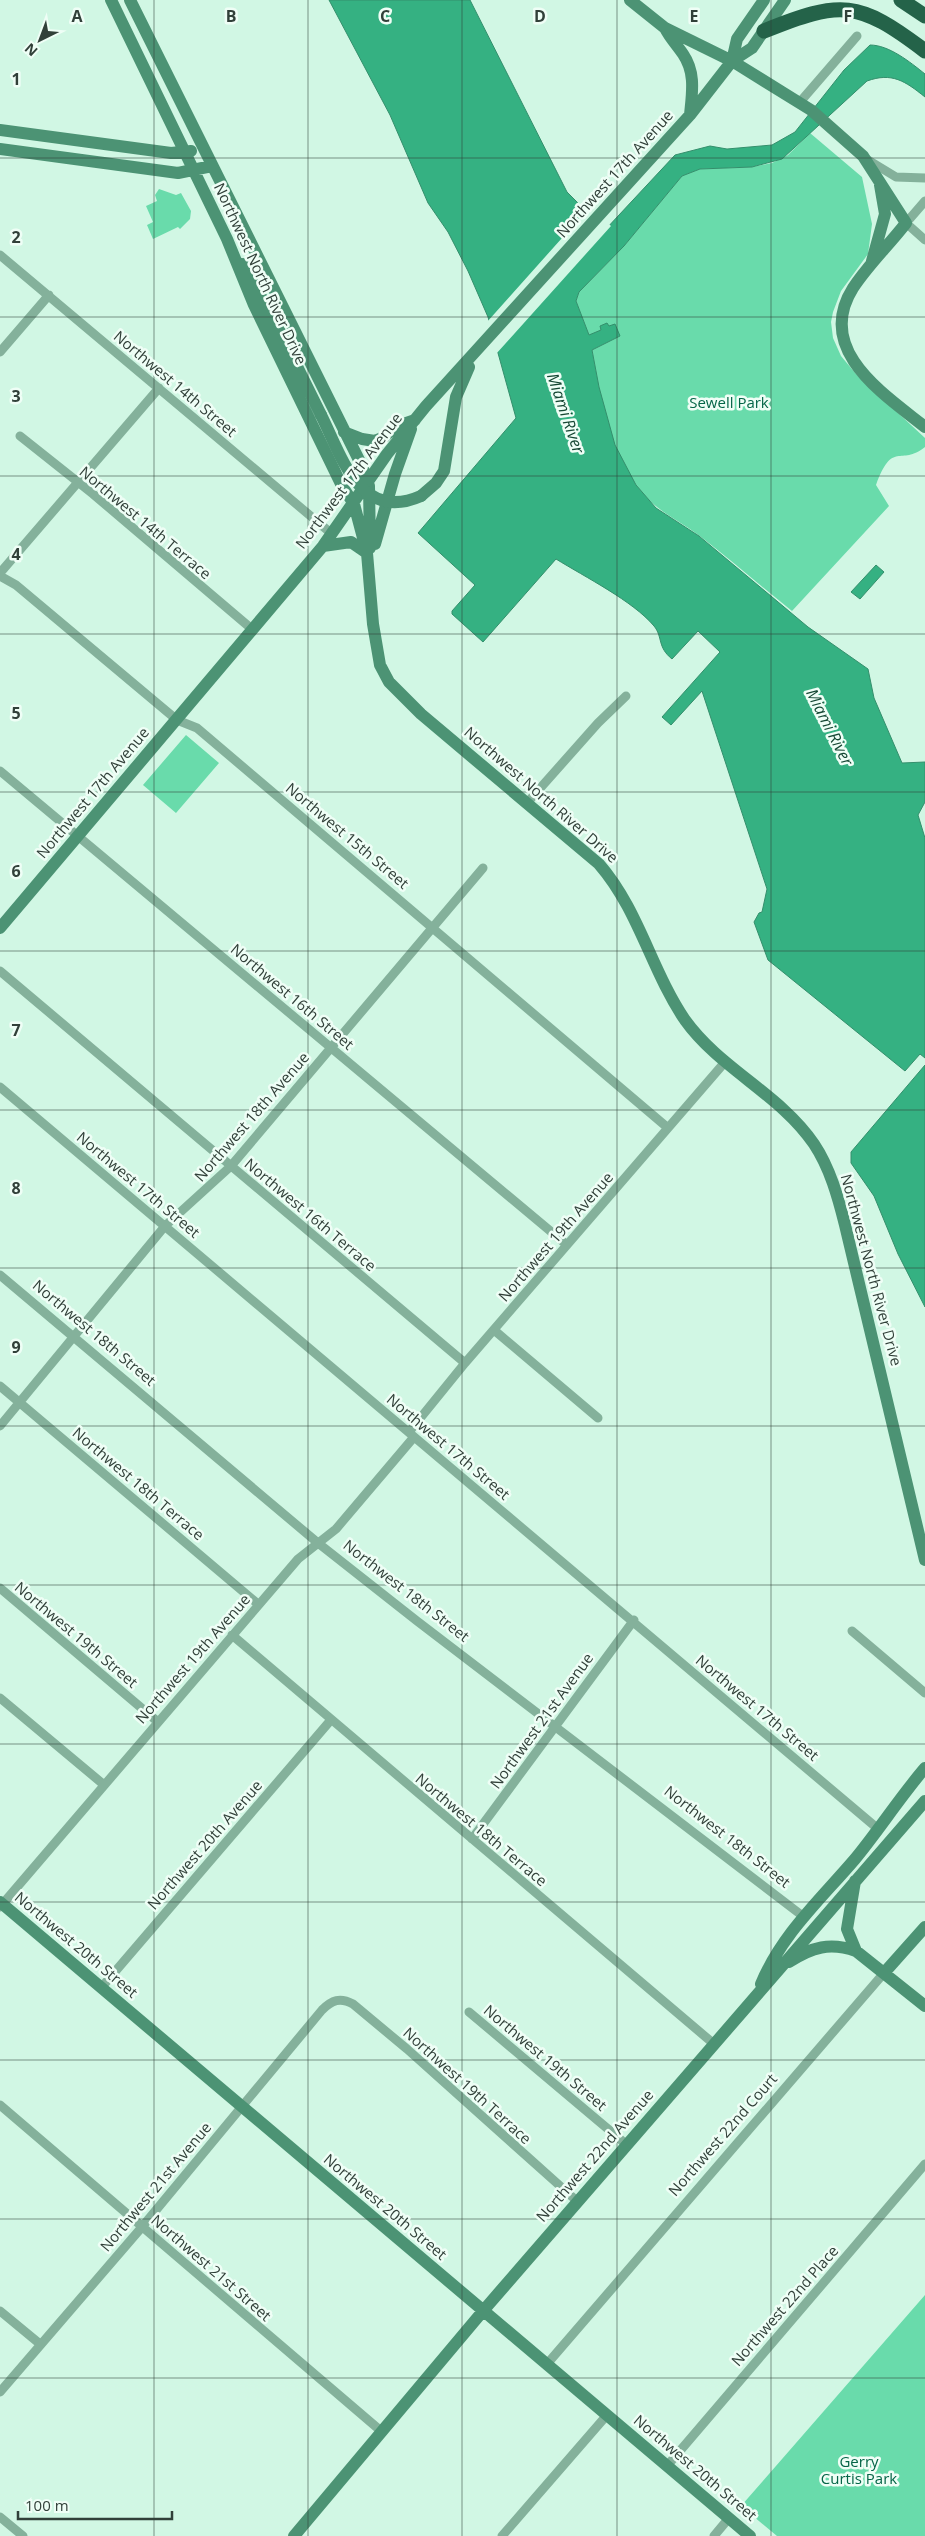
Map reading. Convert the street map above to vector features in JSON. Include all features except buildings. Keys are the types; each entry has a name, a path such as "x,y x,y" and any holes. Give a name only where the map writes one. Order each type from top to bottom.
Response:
{"highway":[{"path":"901,0 925,16"},
{"path":"919,0 925,6"},
{"path":"764,31 802,10 819,5 840,4 877,15 925,51"}],"main road":[{"name":"Northwest North River Drive","path":"112,0 226,239 254,305 342,486 354,504 368,559 376,644 380,665 389,682 434,725 589,855 614,882 630,907 676,1005 690,1027 725,1062 805,1133 819,1152 832,1180 841,1207 925,1560"},
{"name":"Northwest North River Drive","path":"130,0 368,482 371,525 368,559"},
{"path":"630,0 665,28 732,61 811,110 863,156 906,223"},
{"name":"Northwest 17th Avenue","path":"732,61 737,39 764,0"},
{"name":"Northwest 17th Avenue","path":"0,928 323,546 414,420 476,354 690,115 732,61 752,48 785,0"},
{"path":"665,28 672,42 685,56 691,70 693,85 690,115"},
{"path":"0,130 171,153 204,150"},
{"path":"0,150 178,173 212,166"},
{"path":"869,268 884,219 884,208 878,181"},
{"path":"884,219 893,225 906,223"},
{"path":"906,223 853,289 844,307 842,325 845,344 850,357 860,372 925,427"},
{"path":"226,239 254,283 354,480 364,491 378,499 390,502 406,501 421,496 436,484 444,471 456,397 476,354"},
{"path":"344,432 362,439 376,440 384,437 395,427 414,420"},
{"path":"323,546 351,542 368,559 414,420"},
{"path":"757,1994 772,1959 804,1916 855,1858 925,1768"},
{"name":"Northwest 22nd Avenue","path":"294,2536 483,2311 922,1805"},
{"path":"855,1881 852,1910 846,1929 856,1951"},
{"name":"Northwest 20th Street","path":"1,1904 750,2536"},
{"name":"Northwest 22nd Court","path":"884,1974 925,1927"},
{"path":"779,1969 801,1954 824,1946 840,1946 856,1951 925,2006"}],"street":[{"path":"800,102 857,36"},
{"path":"863,156 896,177 925,178"},
{"path":"925,200 906,223 925,240"},
{"name":"Northwest 14th Street","path":"0,254 332,534"},
{"path":"0,352 49,295"},
{"path":"0,575 159,388"},
{"name":"Northwest 14th Terrace","path":"20,436 253,630"},
{"name":"Northwest 15th Street","path":"0,575 16,585 177,720 197,728 433,926 668,1128"},
{"path":"527,803 598,722 626,696"},
{"name":"Northwest 16th Street","path":"0,771 567,1245"},
{"name":"Northwest 18th Avenue","path":"0,1426 166,1226 231,1166 483,868"},
{"name":"Northwest 16th Terrace","path":"0,971 465,1364"},
{"name":"Northwest 19th Avenue","path":"1,1904 305,1551 336,1529 465,1364 725,1062"},
{"name":"Northwest 17th Street","path":"0,1087 634,1620 877,1828"},
{"name":"Northwest 18th Street","path":"0,1275 318,1542 417,1621 804,1916"},
{"path":"494,1330 598,1418"},
{"name":"Northwest 18th Terrace","path":"0,1386 258,1604"},
{"name":"Northwest 19th Street","path":"0,1588 158,1722"},
{"name":"Northwest 21st Avenue","path":"472,1839 634,1620"},
{"path":"852,1631 925,1693"},
{"name":"Northwest 18th Terrace","path":"232,1635 714,2044"},
{"path":"0,1698 103,1784"},
{"name":"Northwest 20th Avenue","path":"101,1988 330,1720"},
{"name":"Northwest 22nd Court","path":"546,2364 884,1974"},
{"name":"Northwest 21st Avenue","path":"0,2392 142,2227 322,2010 334,2000"},
{"name":"Northwest 19th Terrace","path":"334,2000 346,2000 353,2004 578,2202"},
{"name":"Northwest 19th Street","path":"469,2012 627,2145"},
{"name":"Northwest 21st Street","path":"0,2105 381,2431"},
{"name":"Northwest 22nd Place","path":"667,2466 925,2164"},
{"path":"0,2311 40,2344"},
{"path":"502,2536 607,2415"},
{"path":"0,2517 23,2536"},
{"path":"714,2536 729,2518"}],"green space":[{"name":"Sewell Park","path":"810,133 862,177 872,224 868,254 841,291 833,312 831,322 833,338 841,356 856,374 925,438 925,447 909,455 892,458 887,462 876,485 889,506 792,611 701,537 651,502 636,485 618,454 606,420 592,350 620,336 602,330 589,336 576,301 579,292 624,246 682,176 700,169 752,167 772,163 788,155"},
{"path":"159,189 176,195 181,193 191,211 190,219 180,229 178,227 153,239 147,225 153,222 146,206 157,201 155,195"},
{"path":"186,735 219,763 176,813 143,785"},
{"name":"Gerry Curtis Park","path":"925,2295 925,2536 777,2536 741,2506"}],"water":[{"name":"Miami River","path":"329,0 470,0 567,192 605,230 675,155 710,146 727,149 772,145 795,132 844,70 870,45 892,51 925,74 925,97 911,86 891,78 876,78 867,81 782,159 752,167 700,169 682,176 624,246 579,292 576,301 589,335 601,330 600,326 607,323 609,326 615,324 620,336 592,350 599,387 615,445 636,485 656,508 699,536 808,627 868,669 874,698 902,763 925,762 925,802 918,815 925,838 925,1058 920,1054 905,1071 768,960 754,922 759,913 762,912 767,889 702,691 671,725 662,717 720,652 698,631 672,659 664,650 657,630 645,617 621,599 556,559 483,642 452,614 452,611 475,585 418,533 516,418 488,317 468,271 448,232 428,203 390,115"},
{"path":"876,565 884,572 860,599 851,592"},
{"path":"925,1065 925,1307 898,1254 874,1196 851,1163 851,1152"}],"pier":[{"path":"587,210 605,226 608,223 611,226 496,354 487,322"}]}
